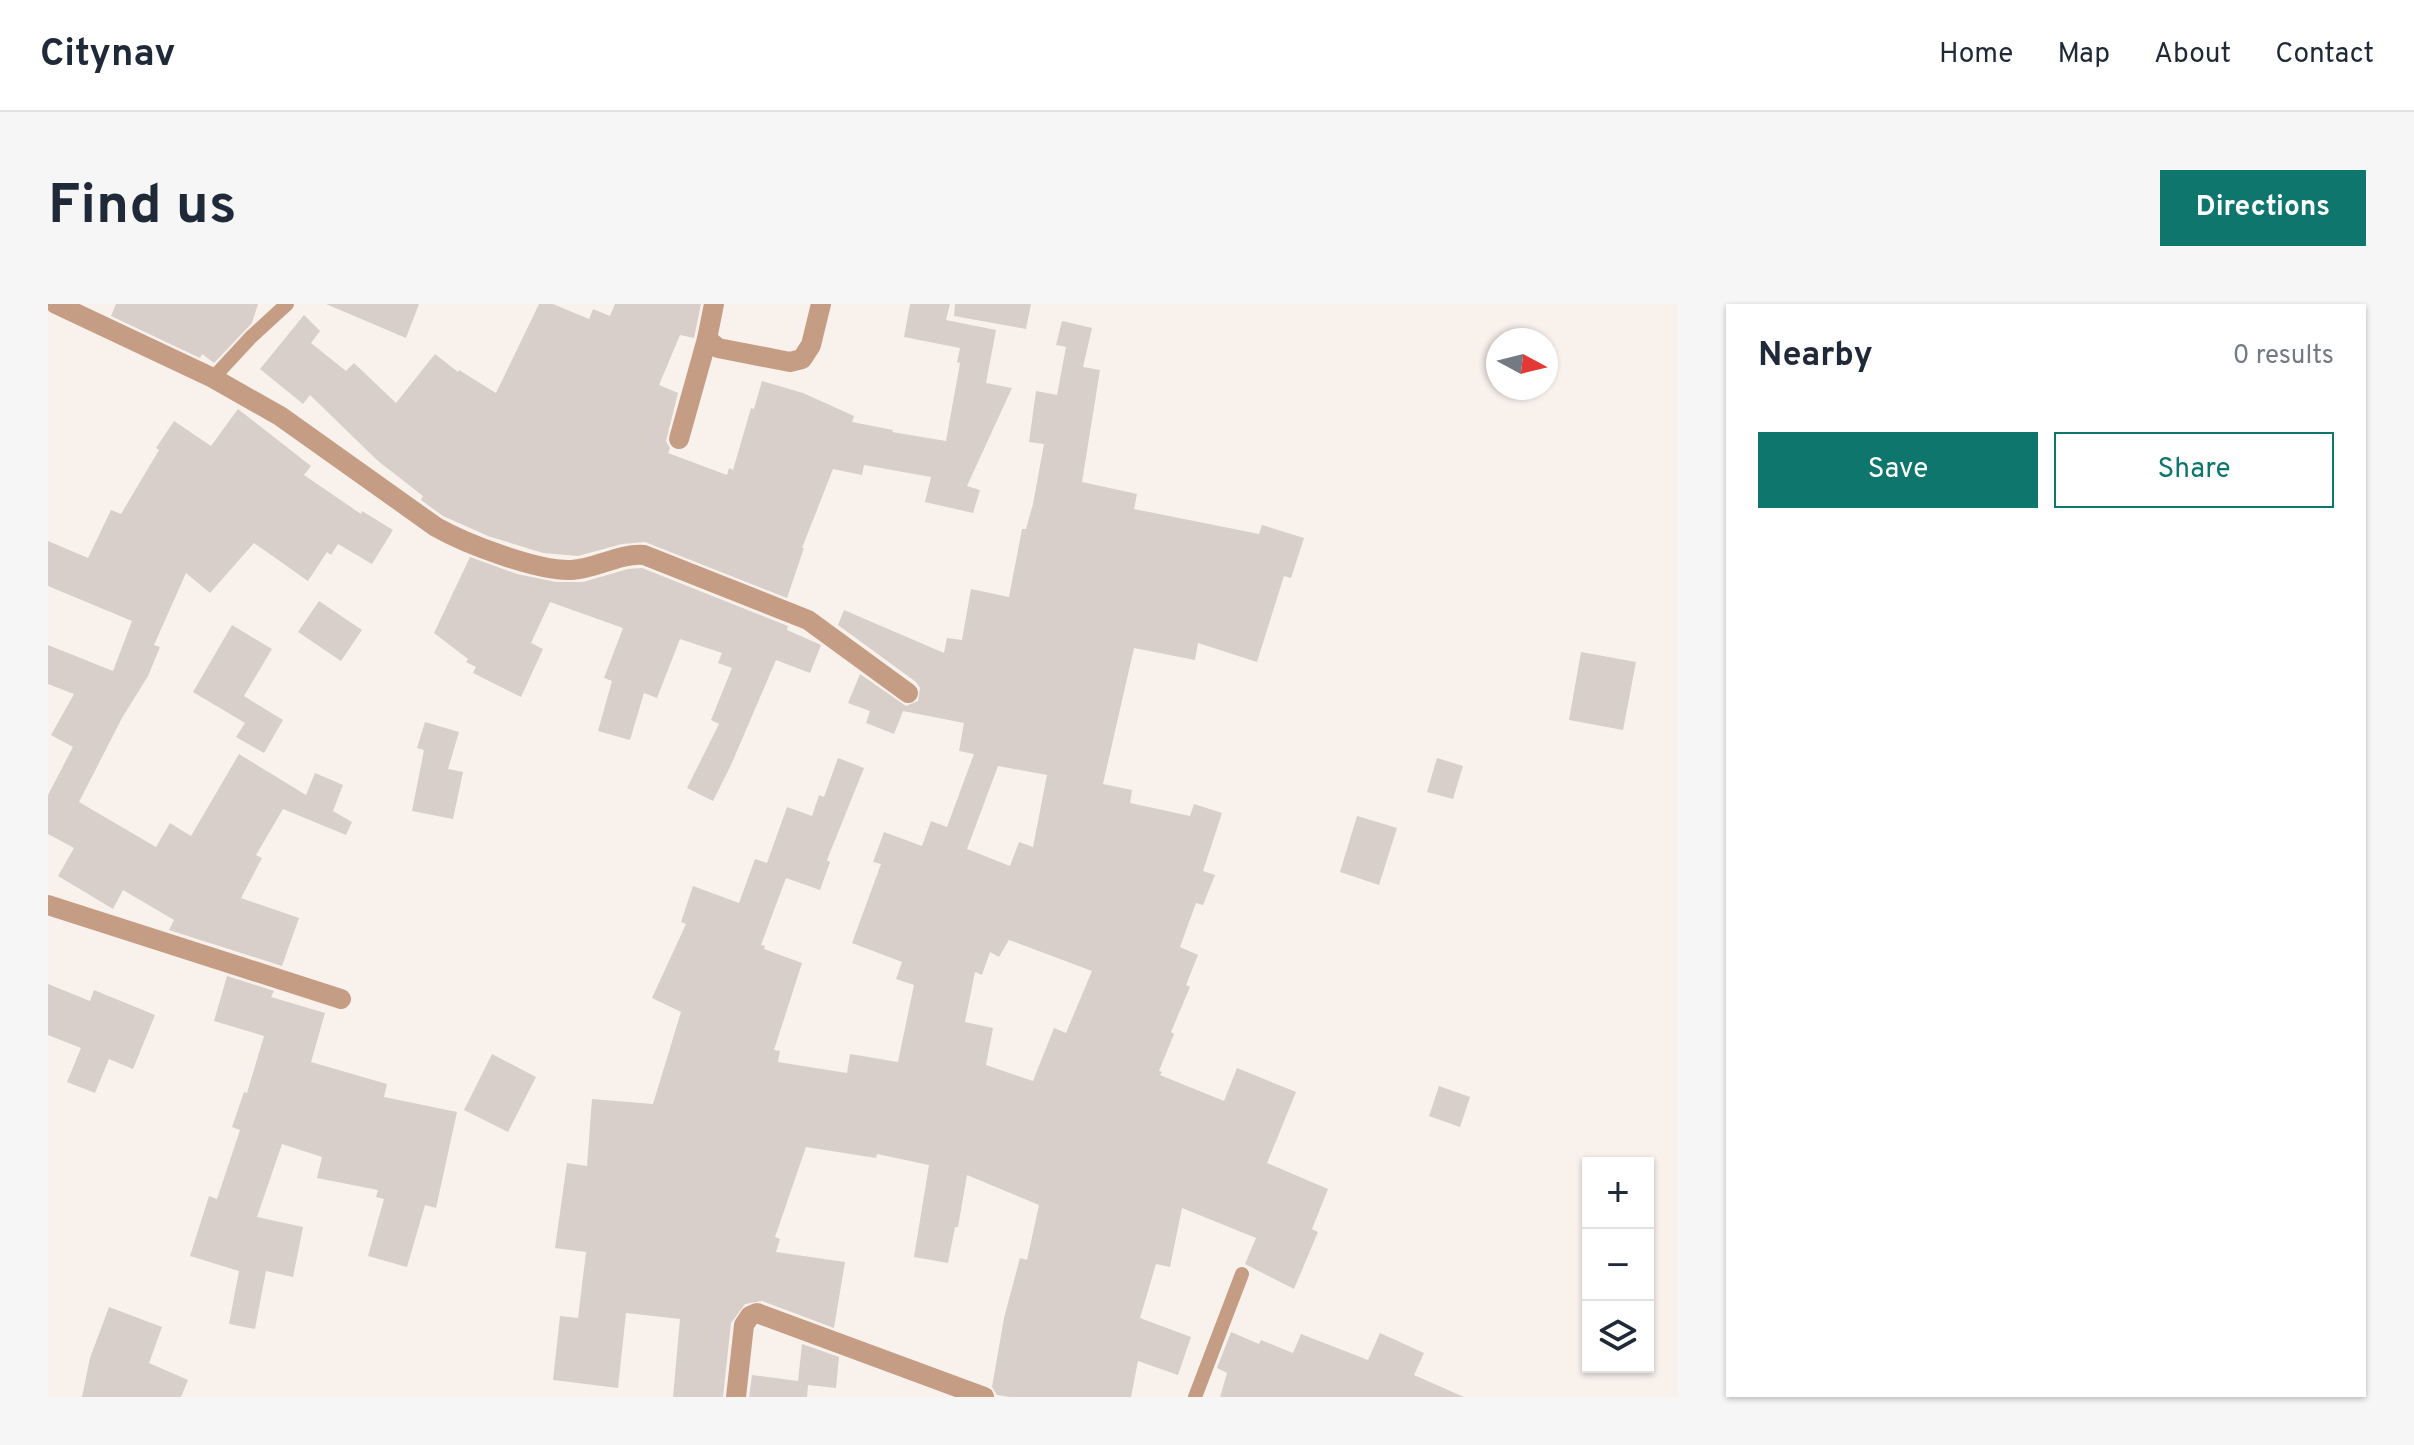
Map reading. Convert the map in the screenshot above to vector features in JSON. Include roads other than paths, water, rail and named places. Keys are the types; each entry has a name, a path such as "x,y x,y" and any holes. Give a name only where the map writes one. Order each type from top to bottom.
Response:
{"street":[{"path":"56,304 213,378 280,416 453,537 552,568 574,570 628,554 644,555 808,620 908,693"},
{"path":"679,439 714,304"},
{"path":"707,339 718,348 790,362 802,359 811,345 821,304"},
{"path":"48,905 341,999"},
{"path":"736,1397 744,1325 750,1316 757,1313 984,1397"}],"lane":[{"path":"213,378 287,304"},
{"path":"1195,1397 1242,1274"}]}
